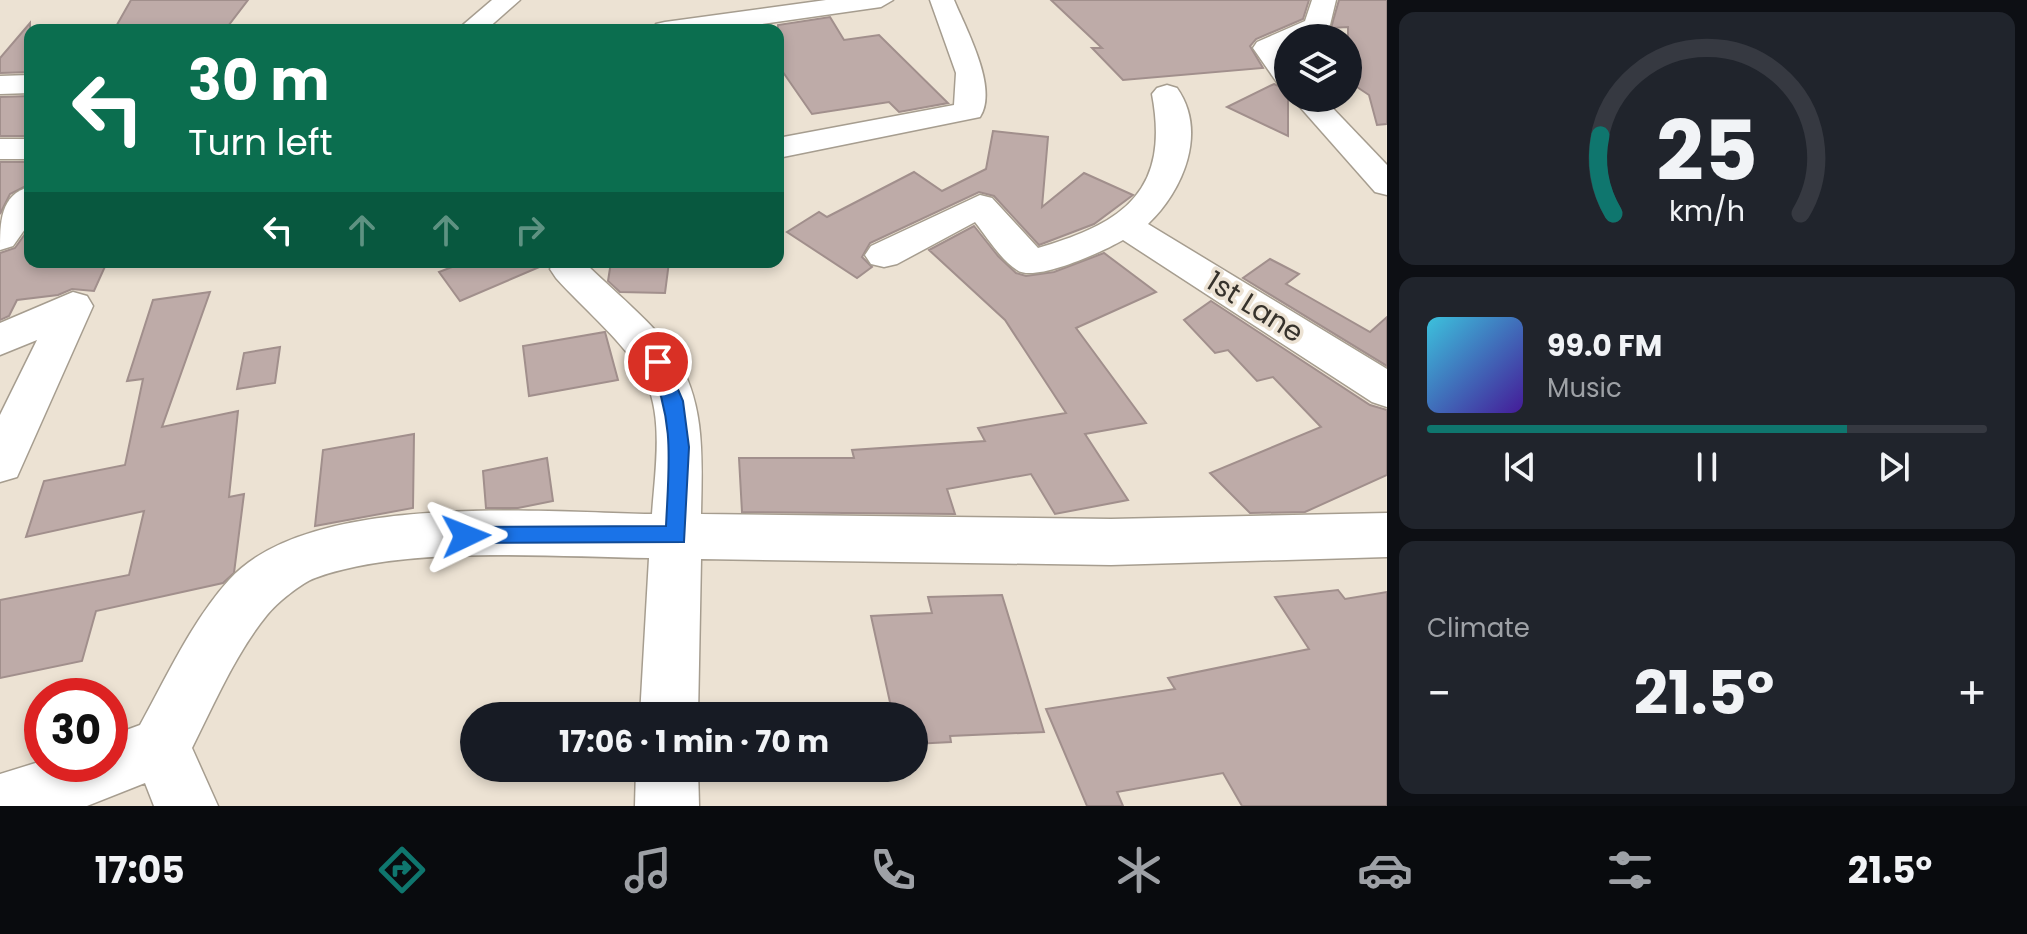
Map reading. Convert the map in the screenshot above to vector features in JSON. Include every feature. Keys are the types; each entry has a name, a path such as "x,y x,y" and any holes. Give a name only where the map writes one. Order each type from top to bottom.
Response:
{"street":[{"path":"478,24 508,0"},
{"path":"708,24 881,0"},
{"path":"784,147 969,111 970,73 942,0"},
{"path":"1317,24 1324,0"},
{"path":"1274,45 1267,48 1274,62"},
{"path":"0,85 24,84"},
{"path":"884,255 980,206 1030,262 1070,251 1123,224 1146,207 1167,178 1174,154 1175,133 1167,94"},
{"path":"1320,112 1387,185"},
{"path":"0,149 24,149"},
{"path":"0,238 24,205"},
{"name":"1st Lane","path":"1123,224 1387,390"},
{"path":"569,269 658,362 674,401 679,447 670,702"},
{"path":"0,340 73,306 0,463"},
{"path":"0,805 24,799 161,747 201,670 249,596 298,559 375,540 496,534 1111,542 1387,535"},
{"path":"161,747 186,806"},
{"path":"667,782 667,806"}],"building":[{"path":"131,0 248,0 230,24 117,24"},
{"path":"1051,0 1309,0 1303,19 1291,24 1274,24 1274,31 1256,39 1250,46 1263,68 1123,80 1092,48 1102,48"},
{"path":"1339,0 1387,0 1387,124 1377,125 1369,95 1362,90 1362,24 1332,24"},
{"path":"830,17 844,40 879,35 948,103 899,112 889,102 812,114 784,74 784,24"},
{"path":"24,30 24,72 0,73 0,58"},
{"path":"1274,84 1274,112 1288,112 1288,136 1227,107"},
{"path":"24,96 24,136 0,136 0,97"},
{"path":"993,131 1048,137 1042,207 1084,173 1133,195 1094,224 1039,245 994,196 979,192 870,243 862,257 872,267 857,278 787,232 819,212 827,217 914,172 942,191 986,169"},
{"path":"0,162 24,162 24,187 10,194 0,214"},
{"path":"974,226 1016,273 1026,276 1054,272 1104,253 1156,292 1076,328 1146,423 1085,434 1128,500 1055,514 1031,474 947,489 955,514 742,512 739,458 854,458 852,450 985,441 978,428 1066,413 1005,320 929,250"},
{"path":"24,235 24,268 104,268 94,291 72,289 58,295 17,300 9,316 0,320 0,253 15,248"},
{"path":"1270,259 1299,274 1286,284 1370,332 1387,317 1387,366 1243,278"},
{"path":"449,268 537,268 460,301 439,272"},
{"path":"610,268 668,268 665,293 620,292 608,281"},
{"path":"210,292 162,427 238,411 229,497 244,494 234,573 223,583 96,611 82,661 0,678 0,600 129,575 144,511 26,537 44,481 125,465 143,379 127,381 153,300"},
{"path":"1211,301 1370,405 1387,410 1387,475 1305,512 1250,513 1210,473 1321,427 1273,377 1257,381 1228,350 1215,353 1184,320"},
{"path":"605,332 618,380 529,396 523,346"},
{"path":"280,347 275,383 237,389 244,353"},
{"path":"414,434 413,508 315,526 323,450"},
{"path":"547,458 553,501 518,508 486,508 483,471"},
{"path":"1338,590 1345,599 1387,592 1387,806 1242,806 1223,773 1117,792 1123,806 1087,806 1046,709 1175,689 1168,678 1309,649 1275,597"},
{"path":"1002,595 1044,732 950,736 951,742 928,743 928,702 890,702 871,616 932,613 928,597"}],"route":[{"path":"466,536 676,535 679,447 674,401 658,362"}]}
